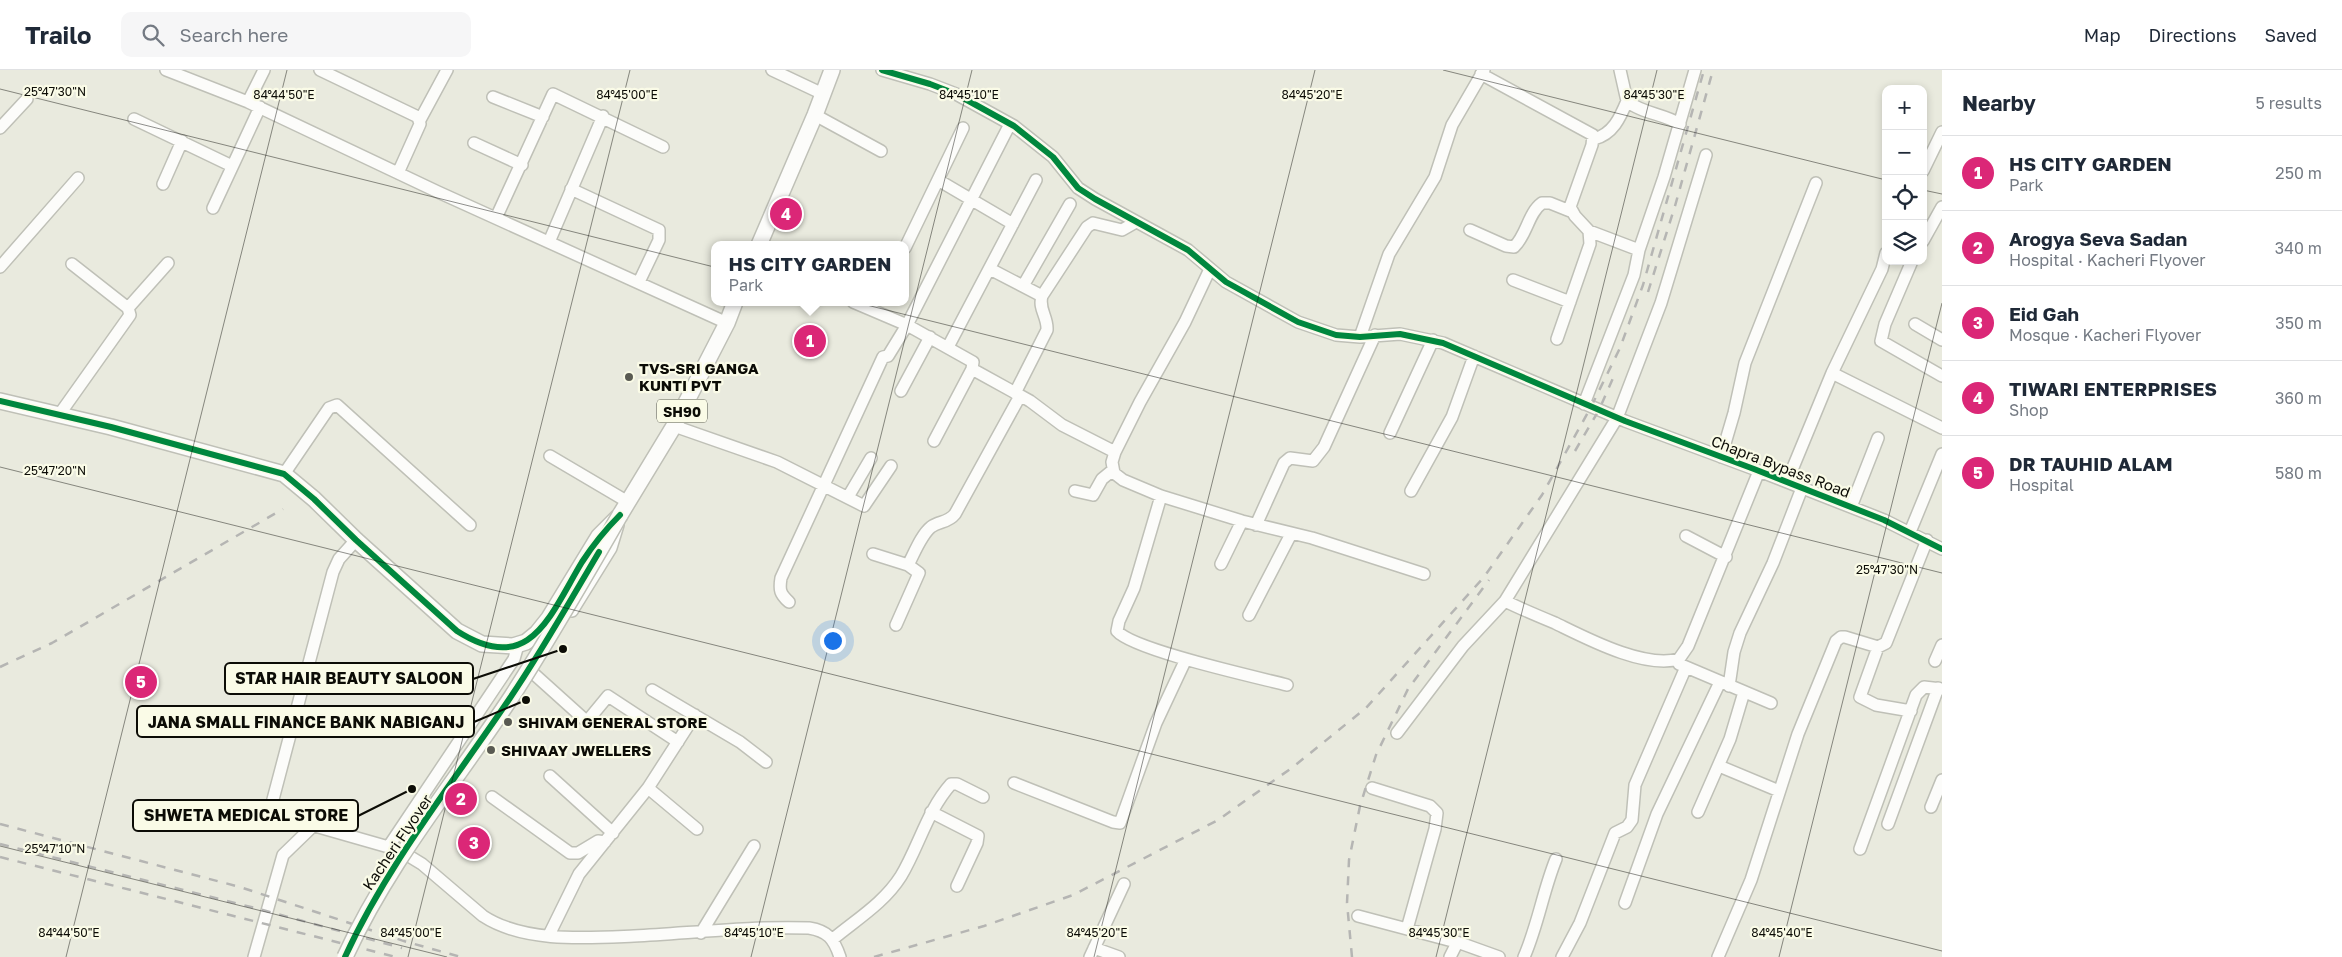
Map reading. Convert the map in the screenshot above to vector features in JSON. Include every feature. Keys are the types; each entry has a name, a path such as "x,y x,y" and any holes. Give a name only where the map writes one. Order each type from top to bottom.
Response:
{"main road":[{"path":"761,241 815,115 832,70"},
{"name":"SH90","path":"518,645 526,642 537,633 549,618 599,536 624,508 674,426 727,323 733,306"},
{"path":"0,401 284,474 314,499 356,540 457,631 482,644 507,647 518,645"},
{"name":"Kacheri Flyover","path":"345,957 373,900 402,853 511,697 624,508"}],"street":[{"path":"166,70 260,107 398,173 727,323"},
{"path":"248,102 264,70"},
{"path":"398,173 420,120 446,70"},
{"path":"772,70 823,94"},
{"name":"Chapra Bypass Road","path":"882,70 956,94 1010,124 1053,157 1078,188 1188,250 1226,282 1298,322 1336,335 1360,337 1400,334 1433,340 1612,416 1851,507 1910,532 1942,549"},
{"path":"1570,211 1570,203 1594,139 1612,129 1621,117 1627,101 1620,70"},
{"path":"1584,404 1628,295 1637,265 1639,250 1664,177 1695,70"},
{"path":"327,72 413,113 420,120"},
{"path":"1360,337 1389,254 1435,177 1452,125 1482,72 1589,132 1594,139"},
{"path":"496,218 522,165 552,95 555,94 602,116 663,147"},
{"path":"493,96 543,117"},
{"path":"0,128 27,99"},
{"path":"1627,101 1637,107 1662,115 1680,124"},
{"path":"213,208 260,107"},
{"path":"815,115 881,150"},
{"path":"549,242 602,116"},
{"path":"134,119 232,166"},
{"path":"789,602 780,591 781,578 882,357 888,356 907,325 1010,124"},
{"path":"908,241 963,128"},
{"path":"1927,164 1942,132"},
{"path":"163,184 182,141"},
{"path":"474,143 522,165"},
{"path":"1397,733 1463,646 1505,601 1612,416 1664,294 1706,155"},
{"path":"0,267 78,178"},
{"path":"938,180 972,198 1013,224"},
{"path":"948,347 1036,180"},
{"path":"1721,457 1734,413 1745,363 1816,183"},
{"path":"571,189 659,230 658,240 639,282"},
{"path":"1470,230 1506,246 1514,247 1519,242 1536,208 1542,202 1570,211 1589,231 1639,250"},
{"path":"1023,286 1070,204"},
{"path":"1927,233 1942,207"},
{"path":"908,565 927,531 931,527 950,520 955,514 1017,394 1047,330 1047,324 1040,306 1042,296 1089,225 1095,224 1122,230 1136,222"},
{"path":"1557,339 1590,244 1589,231"},
{"path":"128,308 168,263"},
{"path":"59,415 128,320 130,312 128,308 72,264"},
{"path":"1787,482 1832,373 1883,265"},
{"path":"1910,265 1885,324 1881,342 1942,376"},
{"path":"990,269 1042,296"},
{"path":"1210,269 1185,322 1140,402 1115,452 1112,462 1113,470 1123,480 1162,496 1256,525 1312,538 1424,574"},
{"path":"1513,280 1570,302"},
{"path":"876,307 972,360 972,369 934,441"},
{"path":"1915,324 1942,340"},
{"path":"1256,525 1284,463 1290,458 1313,461 1324,447 1375,335"},
{"path":"901,391 930,337"},
{"path":"1390,433 1433,340"},
{"path":"1411,491 1452,417 1474,356"},
{"path":"972,369 1017,394 1062,425 1115,452"},
{"path":"1832,373 1942,428"},
{"path":"284,474 330,408 334,405 339,406 470,525"},
{"path":"674,426 748,450 824,484 864,506 891,466"},
{"path":"1851,507 1878,438"},
{"path":"1910,532 1942,454"},
{"path":"408,856 534,674 612,548 624,508 550,456"},
{"path":"848,497 871,458"},
{"path":"1074,491 1093,495 1102,479 1113,470"},
{"path":"1673,661 1679,659 1688,646 1726,557 1759,471"},
{"path":"1625,903 1657,814 1724,684 1740,633 1773,563 1802,488"},
{"path":"1162,496 1134,588 1119,621 1117,631 1135,642 1186,658 1287,685"},
{"path":"1221,564 1242,521"},
{"path":"1249,615 1291,534"},
{"path":"1686,536 1726,557"},
{"path":"356,540 339,559 333,572 271,807 272,813 389,846 408,856 494,923 516,932 591,938 809,928 820,930 833,939 840,957"},
{"path":"1718,957 1751,880 1806,712 1838,639 1845,637 1878,648 1884,646 1927,540"},
{"path":"873,554 908,565 918,572 919,576 896,625"},
{"path":"1505,601 1614,650 1631,655 1673,661 1771,703"},
{"path":"389,846 514,659 518,645"},
{"path":"1935,661 1942,645"},
{"path":"1878,648 1860,697 1876,705 1911,711"},
{"path":"1014,783 1113,822 1120,823 1156,724 1186,658"},
{"path":"1562,957 1580,923 1615,833 1627,827 1632,820 1635,785 1686,667"},
{"path":"534,674 584,719 588,719 608,696 678,742"},
{"path":"1860,849 1920,690 1924,687 1940,688 1888,824"},
{"path":"652,690 740,742 766,762"},
{"path":"1698,812 1719,766 1740,712 1744,692"},
{"path":"549,934 583,870 648,788 695,715"},
{"path":"1719,766 1779,791"},
{"path":"550,776 612,833"},
{"path":"1931,807 1942,780"},
{"path":"833,939 888,893 901,876 931,812 953,783 984,797"},
{"path":"648,788 697,830"},
{"path":"1372,788 1430,806 1437,813 1433,837 1407,929"},
{"path":"492,797 570,853 578,854 598,841 605,842"},
{"path":"931,812 978,836 957,886"},
{"path":"254,957 283,855 314,826"},
{"path":"702,933 754,846"},
{"path":"1524,957 1539,919 1545,889 1556,859"},
{"path":"1120,957 1092,953 1124,884"},
{"path":"1358,916 1457,942 1499,957"},
{"path":"1450,957 1457,942"}],"railway":[{"path":"874,957 984,926 1073,895 1218,820 1293,767 1366,708 1484,577 1542,495 1591,407 1620,348 1643,285 1704,70"},
{"path":"1648,292 1675,206 1713,70"},
{"path":"1575,451 1599,410 1614,376"},
{"path":"0,667 52,643 283,509"},
{"path":"1352,957 1347,903 1349,860 1360,806 1376,755 1408,689 1489,580"},
{"path":"0,824 240,887 407,942 461,957"},
{"path":"0,844 259,909 402,948"},
{"path":"0,857 396,957"}],"cycle path":[{"path":"882,70 956,94 1014,126 1053,157 1078,188 1188,250 1226,282 1298,322 1336,335 1360,337 1400,334 1443,343 1625,421 1884,520 1942,549"},
{"path":"0,401 111,427 284,474 314,499 356,540 457,631 482,644 503,648 520,644 535,634 548,620 590,550 620,515"},
{"path":"345,957 362,922 401,856 522,680 599,552"}],"place":[{"name":"TIWARI ENTERPRISES","path":"786,214"},
{"name":"HS CITY GARDEN","path":"810,341"},
{"name":"TVS-SRI GANGA KUNTI PVT","path":"629,377"},
{"name":"STAR HAIR BEAUTY SALOON","path":"563,649"},
{"name":"DR TAUHID ALAM","path":"141,682"},
{"name":"JANA SMALL FINANCE BANK NABIGANJ","path":"526,700"},
{"name":"SHIVAM GENERAL STORE","path":"508,722"},
{"name":"SHIVAAY JWELLERS","path":"491,750"},
{"name":"SHWETA MEDICAL STORE","path":"412,789"},
{"name":"Arogya Seva Sadan","path":"461,799"},
{"name":"Eid Gah","path":"474,843"}]}
